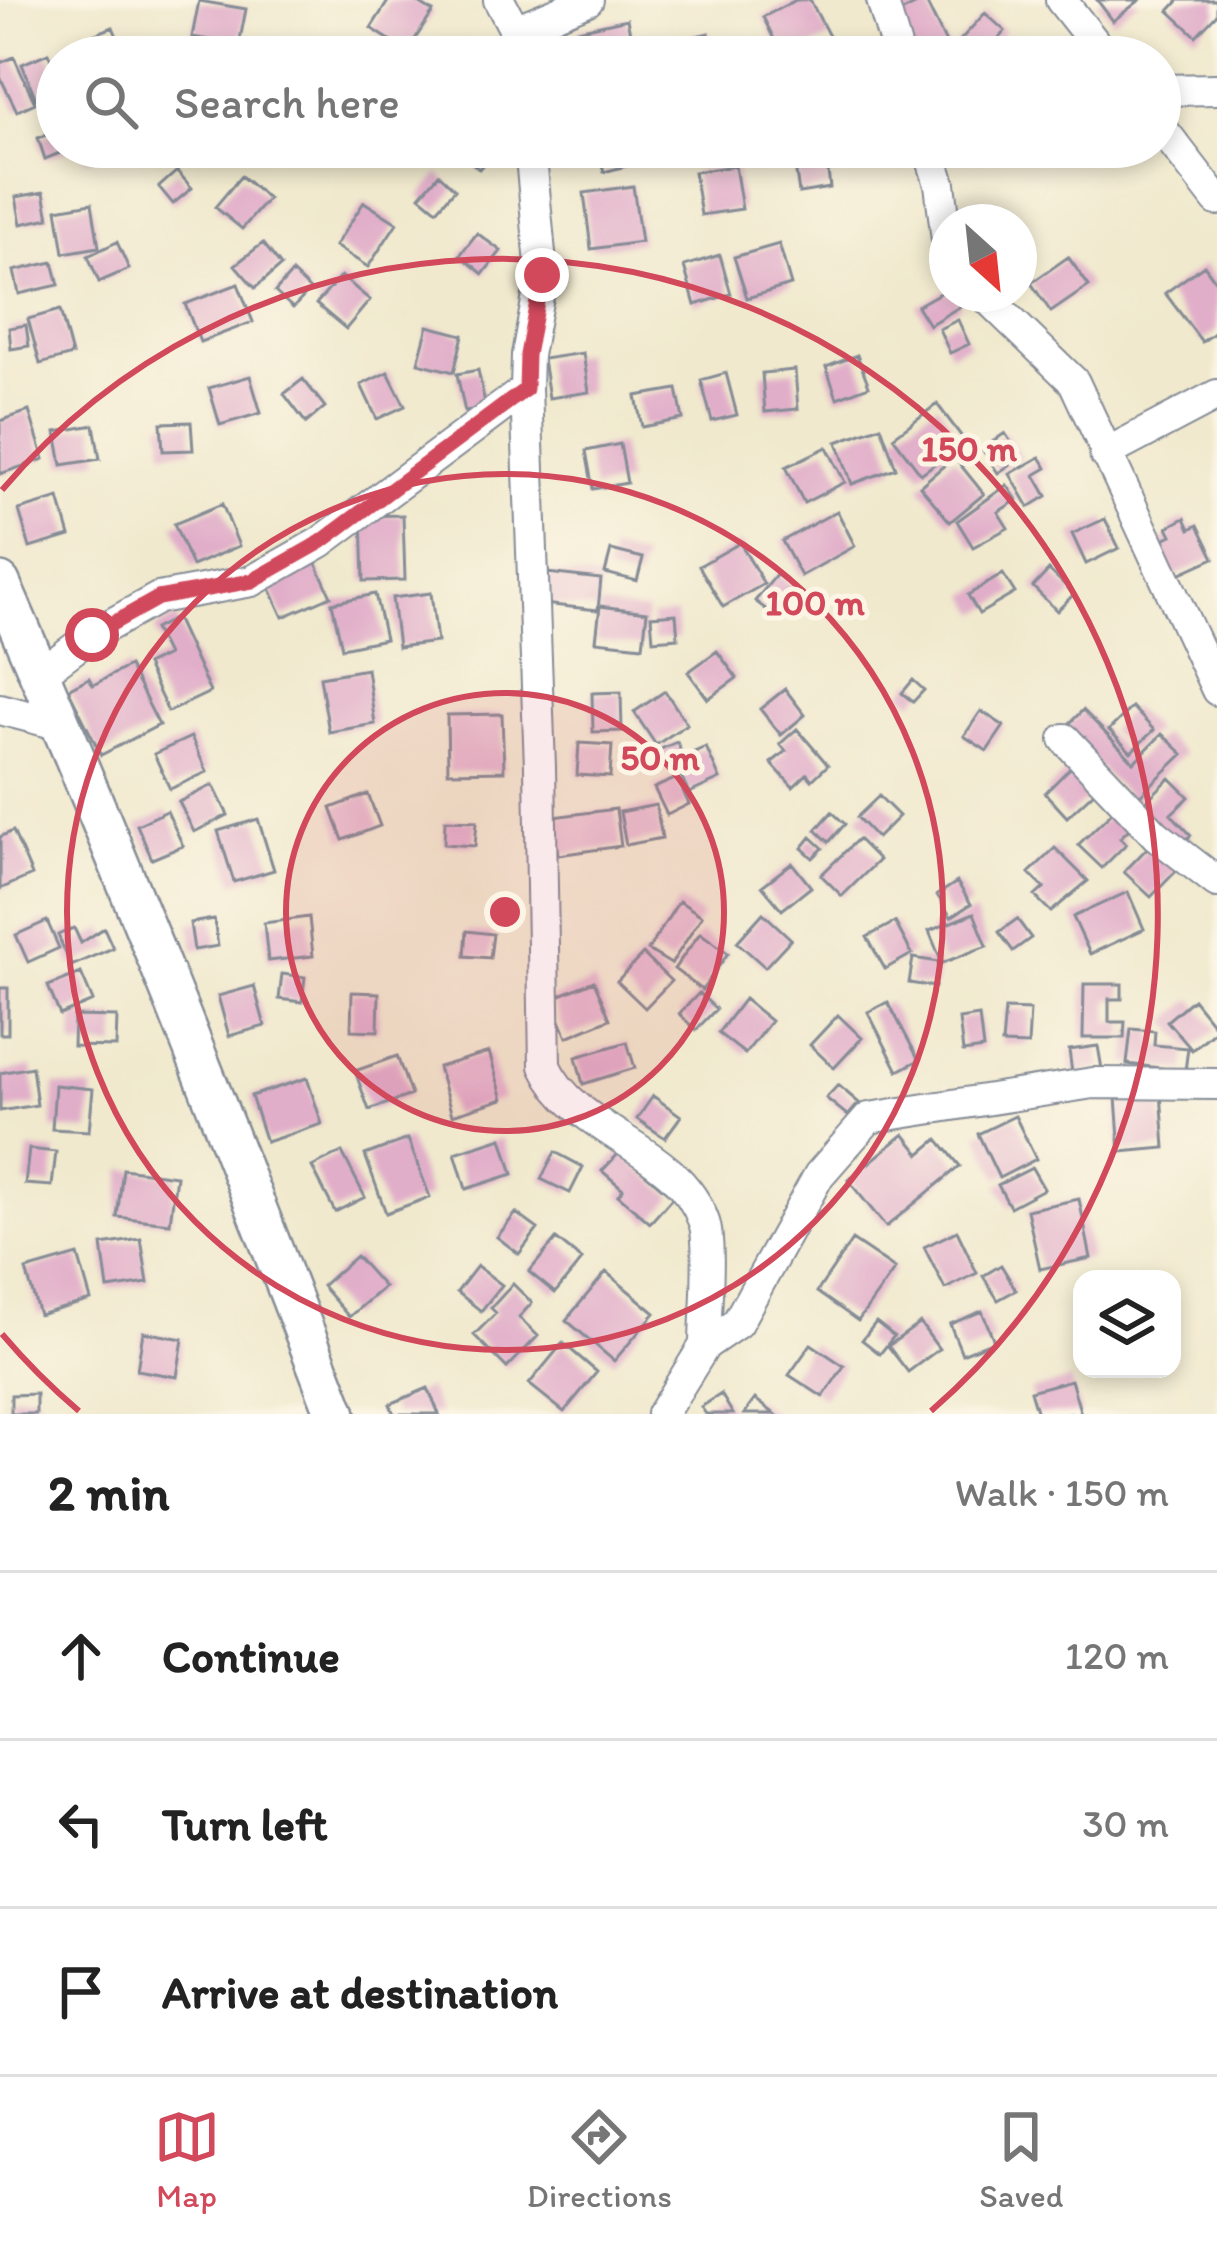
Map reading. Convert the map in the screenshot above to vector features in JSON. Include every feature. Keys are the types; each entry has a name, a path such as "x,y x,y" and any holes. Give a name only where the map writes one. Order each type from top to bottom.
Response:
{"street":[{"path":"499,0 514,36"},
{"path":"530,36 588,0"},
{"path":"882,0 893,36"},
{"path":"1061,0 1089,36"},
{"path":"1181,90 1217,89"},
{"path":"1181,153 1217,200"},
{"path":"532,168 542,275 527,355 526,389 545,1066 554,1087 681,1182 705,1224 705,1345"},
{"path":"935,168 943,204"},
{"path":"1002,312 1074,382 1217,691"},
{"path":"40,674 92,635 158,598 252,581 321,542 526,389"},
{"path":"1105,454 1217,394"},
{"path":"0,583 65,726 337,1414"},
{"path":"0,709 65,726"},
{"path":"1065,739 1156,835 1217,882"},
{"path":"662,1414 705,1345 737,1323 819,1175 869,1118 1093,1083 1217,1084"}],"building":[{"path":"389,0 414,0 433,12 417,36 384,36 371,28"},
{"path":"796,0 810,0 829,36 772,36 763,17"},
{"path":"925,0 943,36 900,36 891,17"},
{"path":"1097,0 1140,0 1113,21"},
{"path":"1179,0 1217,0 1217,14 1196,36 1169,11"},
{"path":"199,1 246,9 241,36 192,36"},
{"path":"985,13 1005,31 1001,36 964,36"},
{"path":"627,19 631,36 579,36 578,30"},
{"path":"113,27 117,36 96,36"},
{"path":"14,57 35,103 17,111 0,77 0,63"},
{"path":"36,58 36,99 22,64"},
{"path":"735,168 742,209 701,215 694,172"},
{"path":"795,168 828,168 830,188 799,193"},
{"path":"177,171 192,188 173,204 159,187"},
{"path":"439,174 455,189 437,210 420,196"},
{"path":"241,176 268,199 242,229 215,207"},
{"path":"633,186 641,242 591,249 584,193"},
{"path":"44,192 49,218 21,224 16,197"},
{"path":"364,202 397,223 368,267 335,246"},
{"path":"92,203 99,247 64,253 57,209"},
{"path":"477,233 501,251 483,274 460,255"},
{"path":"117,242 129,269 99,282 88,256"},
{"path":"263,243 281,266 255,288 235,265"},
{"path":"779,244 791,285 747,298 734,257"},
{"path":"720,255 731,294 695,305 684,266"},
{"path":"1068,257 1089,286 1051,312 1037,292 1037,279"},
{"path":"53,262 59,285 19,294 14,271"},
{"path":"1204,265 1217,283 1217,331 1202,342 1165,293"},
{"path":"292,273 310,290 293,308 275,292"},
{"path":"341,276 370,300 346,329 316,304"},
{"path":"238,284 253,322 200,342 185,304"},
{"path":"929,299 929,312 951,312 929,325 917,306"},
{"path":"60,310 72,355 40,364 28,319"},
{"path":"958,320 969,344 950,353 939,329"},
{"path":"26,325 29,346 11,349 9,328"},
{"path":"428,326 463,335 454,372 418,363"},
{"path":"583,353 589,392 549,398 543,359"},
{"path":"857,355 869,386 837,398 826,367"},
{"path":"478,370 486,408 465,412 457,374"},
{"path":"795,370 798,409 765,412 762,373"},
{"path":"388,372 405,406 377,419 361,385"},
{"path":"726,373 737,415 712,421 701,380"},
{"path":"250,376 261,413 220,425 209,388"},
{"path":"303,379 325,407 306,423 284,394"},
{"path":"677,389 683,419 642,427 636,396"},
{"path":"937,404 965,441 921,474 893,437"},
{"path":"29,411 44,459 0,474 0,421"},
{"path":"191,422 193,450 163,451 161,423"},
{"path":"94,425 100,459 62,465 56,432"},
{"path":"881,426 896,468 852,484 837,442"},
{"path":"1005,433 1021,457 998,473 982,449"},
{"path":"620,444 627,483 593,489 586,451"},
{"path":"827,447 845,482 804,503 786,467"},
{"path":"954,457 984,494 950,522 920,486"},
{"path":"1040,457 1047,468 1035,475 1047,496 1029,507 1010,474"},
{"path":"1007,485 1017,500 998,512 1008,528 973,547 957,521"},
{"path":"59,498 70,536 30,548 19,510"},
{"path":"222,504 239,546 192,566 174,524"},
{"path":"837,511 855,546 801,576 782,541"},
{"path":"403,515 405,580 364,581 362,516"},
{"path":"1185,518 1190,529 1198,525 1214,558 1172,577 1156,543 1172,535 1168,527"},
{"path":"1105,519 1119,548 1086,564 1072,534"},
{"path":"740,543 764,584 723,607 699,566"},
{"path":"611,550 643,558 637,581 605,573"},
{"path":"316,563 331,596 283,617 268,584"},
{"path":"1049,570 1074,594 1057,611 1033,587"},
{"path":"547,573 601,579 598,610 543,604"},
{"path":"777,574 801,593 780,620 755,601"},
{"path":"1003,574 1015,593 979,614 968,595"},
{"path":"431,593 437,642 398,647 392,598"},
{"path":"375,594 385,639 342,648 332,603"},
{"path":"600,606 647,612 643,646 596,641"},
{"path":"676,614 678,638 653,640 651,616"},
{"path":"176,618 210,692 168,712 146,665 167,655 154,629"},
{"path":"717,651 737,678 708,699 688,672"},
{"path":"129,666 159,725 101,755 68,689 89,678 93,685"},
{"path":"367,669 375,724 329,732 320,677"},
{"path":"913,680 924,690 913,702 902,693"},
{"path":"785,689 805,715 781,735 760,709"},
{"path":"665,691 687,724 656,745 634,712"},
{"path":"621,692 622,731 593,732 592,693"},
{"path":"1132,707 1154,730 1131,752 1109,730"},
{"path":"1083,710 1134,762 1162,734 1183,754 1133,802 1063,730"},
{"path":"981,711 1004,726 987,751 964,736"},
{"path":"502,714 504,771 448,772 447,715"},
{"path":"797,729 828,765 812,780 807,774 793,787 771,763 786,751 780,744"},
{"path":"191,737 207,772 170,789 154,754"},
{"path":"677,742 683,757 706,747 720,779 689,793 674,761 650,773 643,757"},
{"path":"579,743 612,745 610,777 577,775"},
{"path":"1071,767 1095,791 1067,817 1045,793"},
{"path":"677,778 689,804 667,815 654,788"},
{"path":"1170,778 1189,797 1171,814 1191,835 1178,848 1139,808"},
{"path":"213,785 228,815 194,832 179,802"},
{"path":"368,794 380,826 343,840 331,808"},
{"path":"879,796 899,816 877,838 857,817"},
{"path":"656,805 662,838 626,845 620,812"},
{"path":"616,809 621,846 558,855 553,817"},
{"path":"1115,809 1132,826 1120,838 1126,844 1102,868 1078,845"},
{"path":"167,811 183,846 152,859 137,825"},
{"path":"832,812 845,824 829,842 816,830"},
{"path":"258,819 274,870 234,882 218,831"},
{"path":"445,820 477,821 475,846 444,844"},
{"path":"13,831 32,875 0,889 0,837"},
{"path":"811,837 823,848 813,858 802,848"},
{"path":"858,839 879,860 842,896 821,875"},
{"path":"1152,843 1179,868 1151,897 1124,872"},
{"path":"1055,848 1088,881 1051,912 1035,896 1044,888 1029,873"},
{"path":"792,863 811,887 782,910 762,886"},
{"path":"957,882 971,904 951,917 937,895"},
{"path":"1128,892 1144,929 1090,954 1073,917"},
{"path":"679,901 702,916 671,964 648,950"},
{"path":"763,913 791,939 765,967 737,942"},
{"path":"974,913 987,946 942,963 929,931"},
{"path":"309,917 313,956 268,961 264,923"},
{"path":"214,919 218,946 194,950 190,923"},
{"path":"1017,919 1031,938 1013,951 999,932"},
{"path":"47,921 59,948 28,962 16,935"},
{"path":"895,922 912,954 885,969 867,937"},
{"path":"74,928 81,943 104,928 113,948 71,966 58,935"},
{"path":"467,931 493,934 490,958 465,956"},
{"path":"700,933 728,953 702,990 674,969"},
{"path":"643,954 671,981 645,1008 617,981"},
{"path":"913,958 939,962 935,987 909,983"},
{"path":"81,973 93,1001 60,1015 48,986"},
{"path":"282,974 305,977 302,1002 279,999"},
{"path":"594,981 610,1019 567,1037 551,999"},
{"path":"1084,984 1122,984 1122,999 1109,999 1109,1022 1125,1022 1124,1038 1083,1038"},
{"path":"254,986 265,1026 229,1036 218,996"},
{"path":"0,988 8,988 8,1034 0,1034"},
{"path":"352,992 379,993 378,1031 351,1030"},
{"path":"699,993 716,1009 696,1030 679,1014"},
{"path":"744,999 771,1021 745,1054 718,1033"},
{"path":"1193,999 1217,1029 1192,1050 1167,1021"},
{"path":"888,1002 919,1060 898,1071 868,1012"},
{"path":"1005,1009 1030,1010 1028,1045 1002,1044"},
{"path":"838,1015 862,1038 834,1068 810,1045"},
{"path":"74,1016 117,1017 116,1047 73,1046"},
{"path":"979,1016 983,1049 963,1052 959,1019"},
{"path":"1131,1029 1155,1031 1154,1045 1188,1048 1185,1071 1127,1064"},
{"path":"627,1042 635,1068 583,1084 576,1057"},
{"path":"1098,1046 1102,1069 1072,1073 1069,1050"},
{"path":"489,1052 503,1099 452,1115 438,1067"},
{"path":"397,1056 411,1095 369,1110 355,1071"},
{"path":"32,1067 37,1105 0,1111 0,1073"},
{"path":"307,1078 322,1124 266,1142 251,1096"},
{"path":"55,1085 93,1089 89,1131 52,1129"},
{"path":"838,1085 859,1103 848,1116 826,1098"},
{"path":"1161,1093 1165,1148 1120,1152 1116,1097"},
{"path":"653,1096 681,1116 665,1138 637,1119"},
{"path":"1015,1116 1036,1159 999,1178 978,1134"},
{"path":"904,1134 920,1154 938,1139 960,1166 886,1227 848,1180"},
{"path":"502,1138 513,1174 466,1189 455,1153"},
{"path":"408,1139 430,1197 386,1213 365,1155"},
{"path":"29,1149 56,1152 52,1186 25,1184"},
{"path":"342,1152 365,1197 335,1212 312,1167"},
{"path":"555,1152 583,1167 570,1193 541,1179"},
{"path":"620,1152 673,1197 650,1223 618,1195 623,1189 602,1171"},
{"path":"1032,1168 1044,1189 1010,1207 998,1185"},
{"path":"123,1169 176,1176 170,1223 117,1217"},
{"path":"1079,1199 1091,1258 1040,1269 1027,1210"},
{"path":"516,1213 538,1229 519,1254 497,1237"},
{"path":"957,1231 977,1273 945,1289 924,1247"},
{"path":"141,1239 148,1283 108,1289 102,1245"},
{"path":"556,1239 582,1260 555,1293 529,1272"},
{"path":"852,1240 895,1269 858,1321 817,1292"},
{"path":"78,1255 91,1300 39,1315 26,1270"},
{"path":"356,1256 384,1287 349,1317 322,1286"},
{"path":"1001,1265 1016,1290 998,1300 983,1276"},
{"path":"477,1266 502,1285 481,1311 457,1292"},
{"path":"606,1272 655,1313 614,1361 566,1320"},
{"path":"513,1284 532,1303 519,1317 538,1336 507,1368 474,1335 496,1313 491,1308"},
{"path":"982,1311 994,1341 962,1354 950,1324"},
{"path":"876,1322 894,1336 880,1354 862,1340"},
{"path":"920,1323 939,1349 908,1372 888,1346"},
{"path":"143,1332 183,1339 177,1377 137,1370"},
{"path":"563,1343 597,1372 564,1412 529,1384"},
{"path":"811,1344 844,1366 823,1397 789,1375"},
{"path":"1071,1380 1081,1414 1037,1414 1030,1391"},
{"path":"428,1388 439,1414 394,1414 390,1404"},
{"path":"36,1394 36,1414 11,1414 11,1395"},
{"path":"721,1394 733,1414 706,1414 701,1407"},
{"path":"755,1399 775,1414 744,1414"}],"route":[{"path":"92,635 158,598 252,581 321,542 526,389 527,355 542,275"}]}
